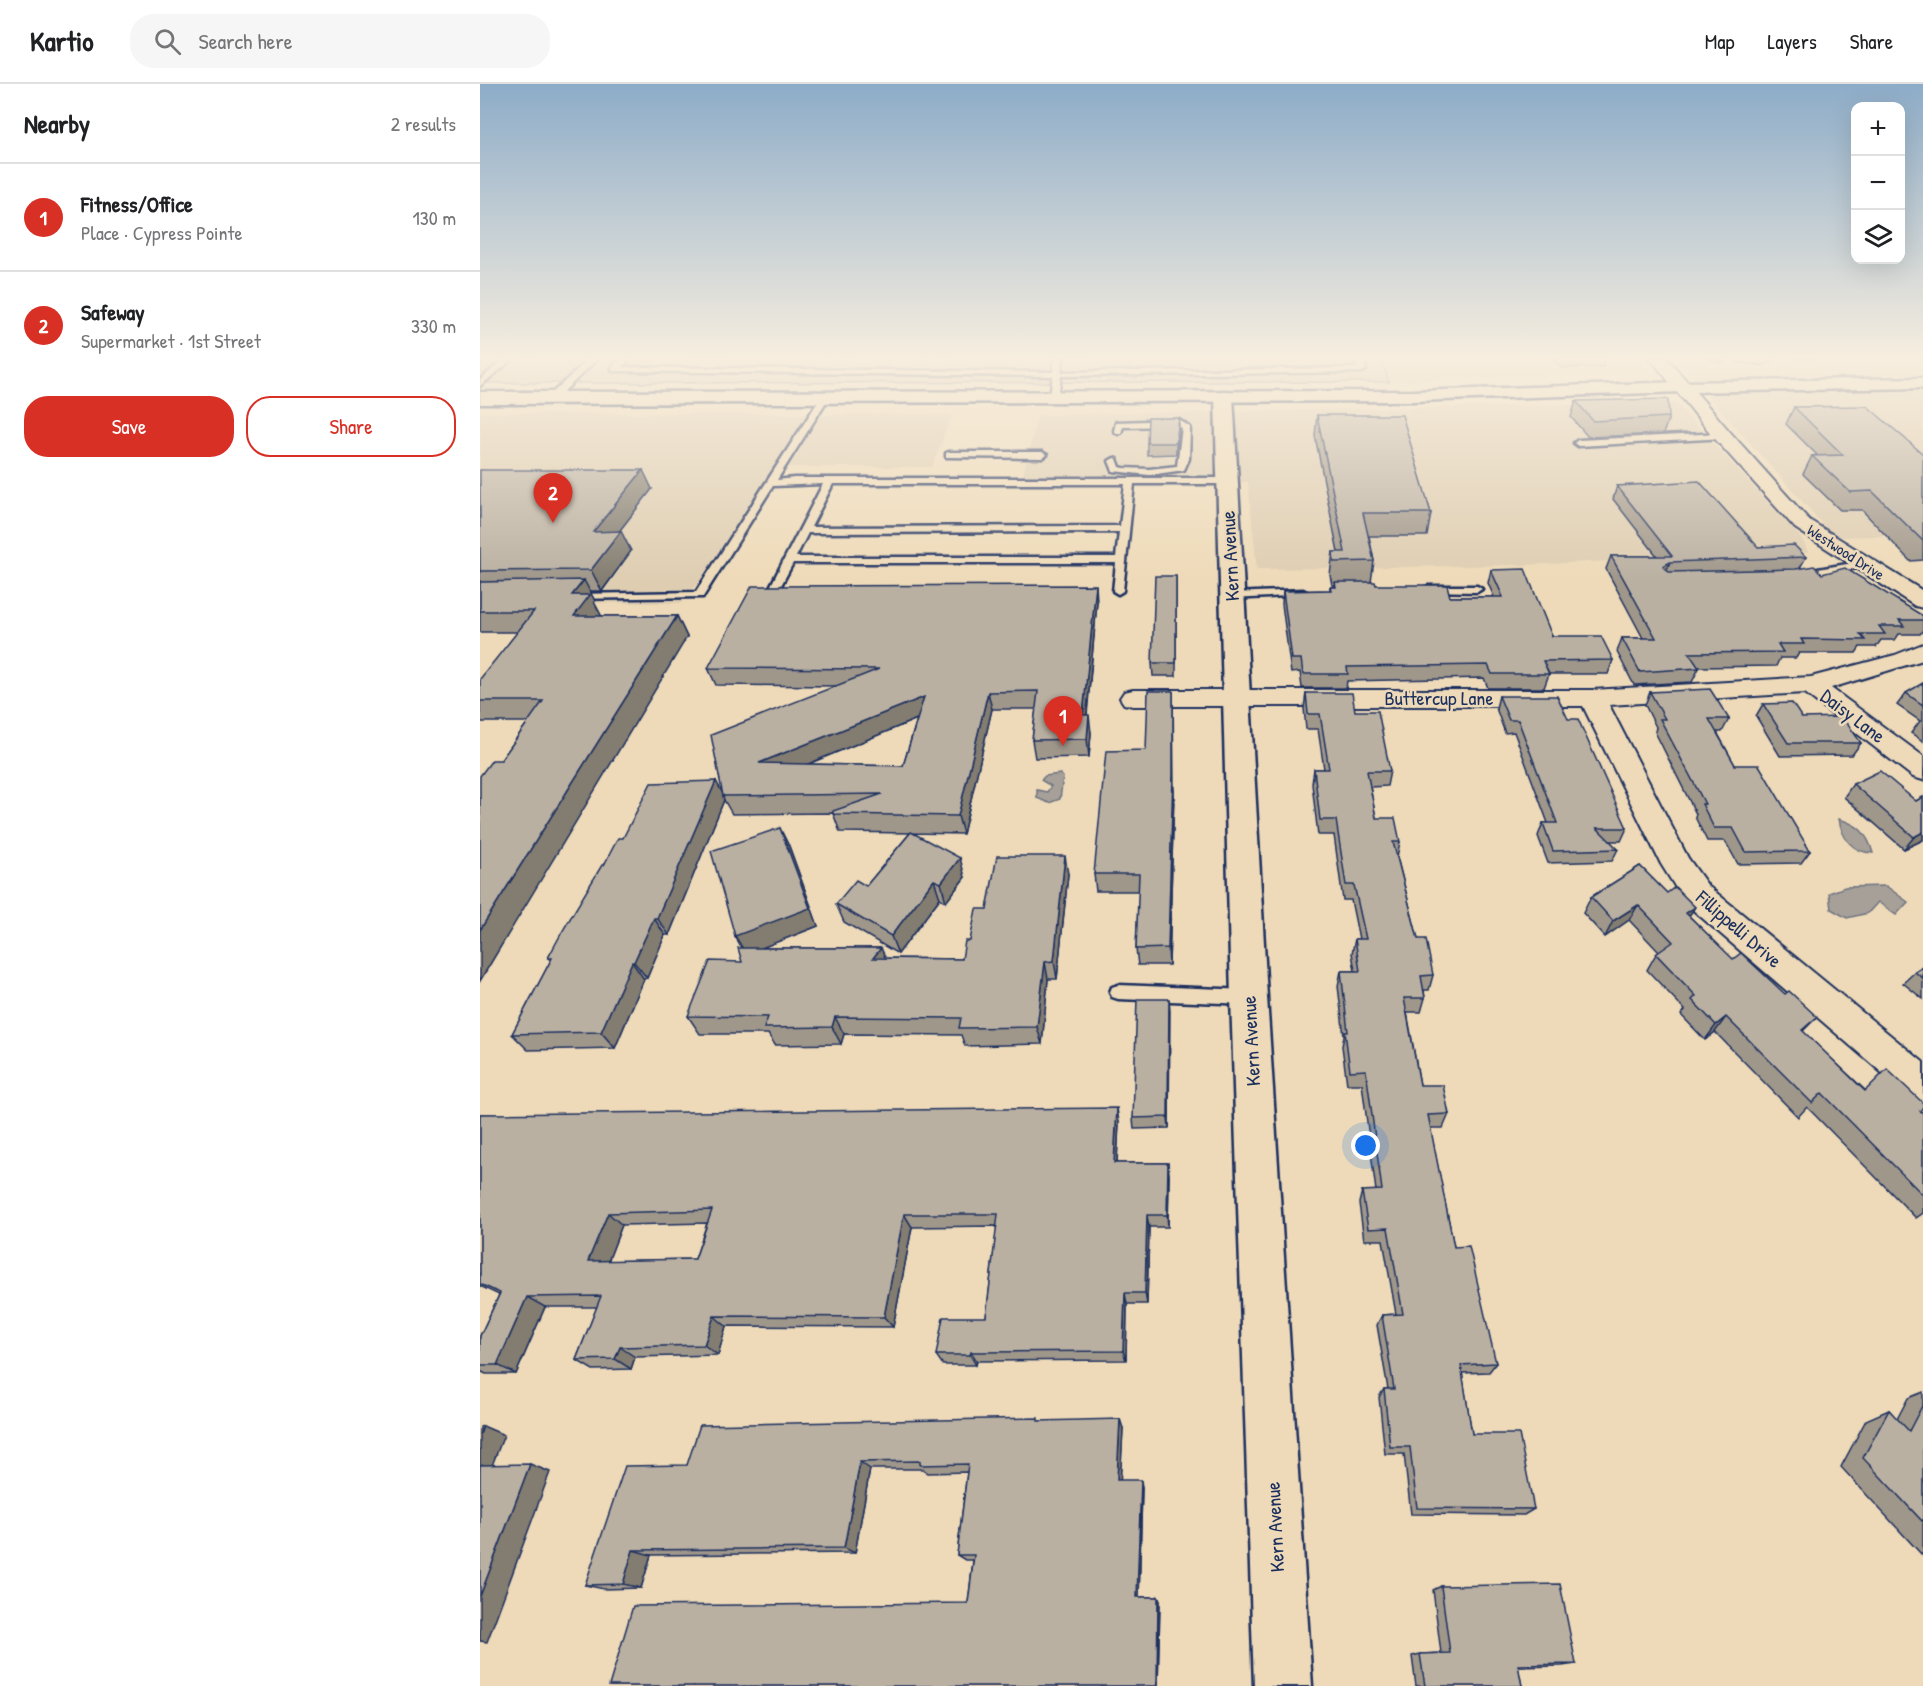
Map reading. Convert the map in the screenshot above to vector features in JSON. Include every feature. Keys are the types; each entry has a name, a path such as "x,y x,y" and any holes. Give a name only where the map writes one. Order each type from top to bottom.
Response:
{"main road":[{"name":"Kern Avenue","path":"1225,433 1249,997 1283,1686"}],"street":[{"name":"Westwood Drive","path":"1720,433 1802,524 1923,601"},
{"name":"Buttercup Lane","path":"1133,698 1592,698 1811,685 1904,660 1923,651"},
{"name":"Daisy Lane","path":"1811,685 1923,770"},
{"name":"Fillippelli Drive","path":"1592,698 1676,864 1697,895 1923,1085"}],"lane":[{"path":"559,597 699,595 802,433"},
{"path":"1114,461 1116,469 1128,471 1169,471 1181,468 1186,433"},
{"path":"1578,442 1723,436"},
{"path":"949,455 1042,454"},
{"path":"770,484 1038,476 1130,481 1227,481"},
{"path":"1118,591 1130,481"},
{"path":"774,589 828,482"},
{"path":"804,530 1125,530"},
{"path":"789,560 1121,560"},
{"path":"1788,577 1865,564"},
{"path":"1421,589 1477,589"},
{"path":"1232,596 1311,593"},
{"path":"1118,992 1249,997"}],"shaded area":[{"path":"480,433 945,433 932,467 788,467 682,603 480,603"},
{"path":"1034,433 1704,433 1802,539 1808,552 1523,565 1257,569 1248,482 1021,483"},
{"path":"1741,433 1923,433 1923,535 1834,537"},
{"path":"1060,774 1063,777 1060,799 1049,803 1037,798 1037,790 1047,792 1051,786 1041,780 1045,776"},
{"path":"1839,819 1852,824 1861,831 1868,840 1873,853 1860,850 1850,843 1843,833"},
{"path":"1886,886 1908,902 1896,915 1878,902 1868,913 1847,918 1831,909 1829,893 1845,887"}],"building":[{"path":"1147,433 1177,433 1176,443 1147,443"},
{"path":"1321,433 1407,433 1431,513 1363,513 1374,561 1334,562 1333,552 1345,552"},
{"path":"1820,433 1898,433 1923,454 1923,541 1872,491 1850,492 1812,456 1843,455"},
{"path":"480,470 643,470 593,532 621,531 591,570 480,571"},
{"path":"1699,481 1758,547 1794,545 1806,557 1670,562 1663,566 1669,572 1796,569 1814,566 1822,574 1845,568 1923,616 1923,620 1899,620 1904,626 1879,626 1885,634 1860,634 1865,640 1801,639 1804,644 1778,644 1783,652 1689,653 1699,668 1640,672 1622,638 1656,638 1611,556 1672,556 1617,486"},
{"path":"1525,569 1552,636 1601,636 1613,660 1543,661 1549,674 1492,674 1488,665 1347,667 1348,674 1303,674 1301,659 1292,659 1283,591 1331,590 1330,587 1336,587 1335,582 1375,582 1376,585 1447,585 1450,597 1503,597 1491,570"},
{"path":"1155,576 1176,576 1176,663 1152,663"},
{"path":"584,580 572,595 590,595 574,616 677,616 480,930 480,776 492,760 501,760 543,701 480,701 480,679 534,611 480,611 480,582"},
{"path":"1096,585 1083,715 1089,715 1087,739 1032,740 1038,691 988,692 958,816 833,814 833,811 882,794 723,796 711,735 879,669 708,668 752,586","holes":["924,697 903,766 759,763"]},
{"path":"1923,683 1923,705 1906,693"},
{"path":"1710,689 1729,719 1709,719 1735,765 1759,765 1810,851 1746,852 1733,828 1714,828 1702,804 1705,804 1660,719 1665,719 1650,692"},
{"path":"1148,691 1173,691 1168,948 1136,949 1139,874 1094,874 1106,751 1146,750"},
{"path":"1306,693 1352,693 1355,711 1378,711 1390,771 1367,771 1376,818 1395,818 1400,842 1393,842 1418,939 1426,939 1433,975 1421,976 1425,998 1404,998 1420,1085 1443,1085 1449,1114 1428,1115 1454,1247 1469,1246 1496,1363 1461,1365 1472,1434 1519,1434 1534,1509 1417,1508 1410,1447 1390,1447 1384,1389 1394,1389 1382,1315 1403,1314 1388,1228 1368,1229 1362,1191 1382,1190 1366,1070 1350,1071 1341,971 1360,971 1355,939 1366,939 1354,885 1346,885 1336,820 1320,820 1314,769 1329,769 1320,714 1308,714"},
{"path":"1499,696 1557,696 1568,719 1578,719 1627,828 1597,828 1618,849 1553,851 1543,823 1557,823 1518,720 1509,720"},
{"path":"1792,703 1802,718 1843,717 1861,743 1788,743 1763,704"},
{"path":"1880,771 1916,801 1923,797 1923,832 1914,837 1853,784"},
{"path":"716,781 657,918 654,918 632,962 601,1032 512,1034 552,958 548,958 562,932 618,838 623,838 651,783"},
{"path":"780,828 810,908 735,936 711,851"},
{"path":"911,832 960,858 941,883 934,880 891,936 836,904 856,880 866,886"},
{"path":"997,856 1065,856 1054,961 1045,962 1037,1027 959,1028 961,1018 835,1017 832,1027 764,1028 768,1017 688,1016 710,961 742,962 738,948 881,948 873,958 962,959 965,941 970,941 976,909 987,909"},
{"path":"1640,866 1667,893 1675,887 1695,907 1686,913 1733,959 1741,953 1785,994 1789,991 1817,1017 1802,1030 1865,1091 1887,1069 1923,1103 1920,1111 1923,1113 1923,1195 1822,1093 1812,1103 1726,1017 1716,1025 1692,1000 1696,996 1656,954 1673,942 1638,905 1613,921 1591,897"},
{"path":"1923,967 1923,978 1915,972"},
{"path":"1137,999 1169,999 1168,1117 1133,1118"},
{"path":"1117,1108 1114,1163 1168,1163 1167,1215 1147,1215 1145,1293 1125,1293 1123,1351 971,1352 970,1355 936,1355 943,1317 986,1317 998,1214 904,1214 884,1317 714,1316 704,1345 620,1347 615,1359 576,1360 601,1296 527,1297 497,1365 480,1365 480,1336 500,1293 480,1284 480,1114","holes":["712,1210 695,1259 588,1261 608,1213"]},
{"path":"1923,1404 1923,1522 1863,1458 1889,1410 1909,1431"},
{"path":"1038,1418 1038,1421 1120,1419 1117,1480 1141,1480 1137,1597 1158,1597 1157,1686 609,1686 633,1606 968,1603 974,1555 957,1555 968,1464 920,1465 920,1461 860,1462 844,1548 633,1550 623,1584 585,1585 625,1466 687,1465 700,1425"},
{"path":"530,1464 480,1596 480,1465"},
{"path":"1560,1584 1576,1664 1518,1665 1522,1686 1425,1686 1420,1654 1450,1653 1441,1586"}],"place":[{"name":"Safeway","path":"553,523"},
{"name":"Fitness/Office","path":"1063,746"}]}
